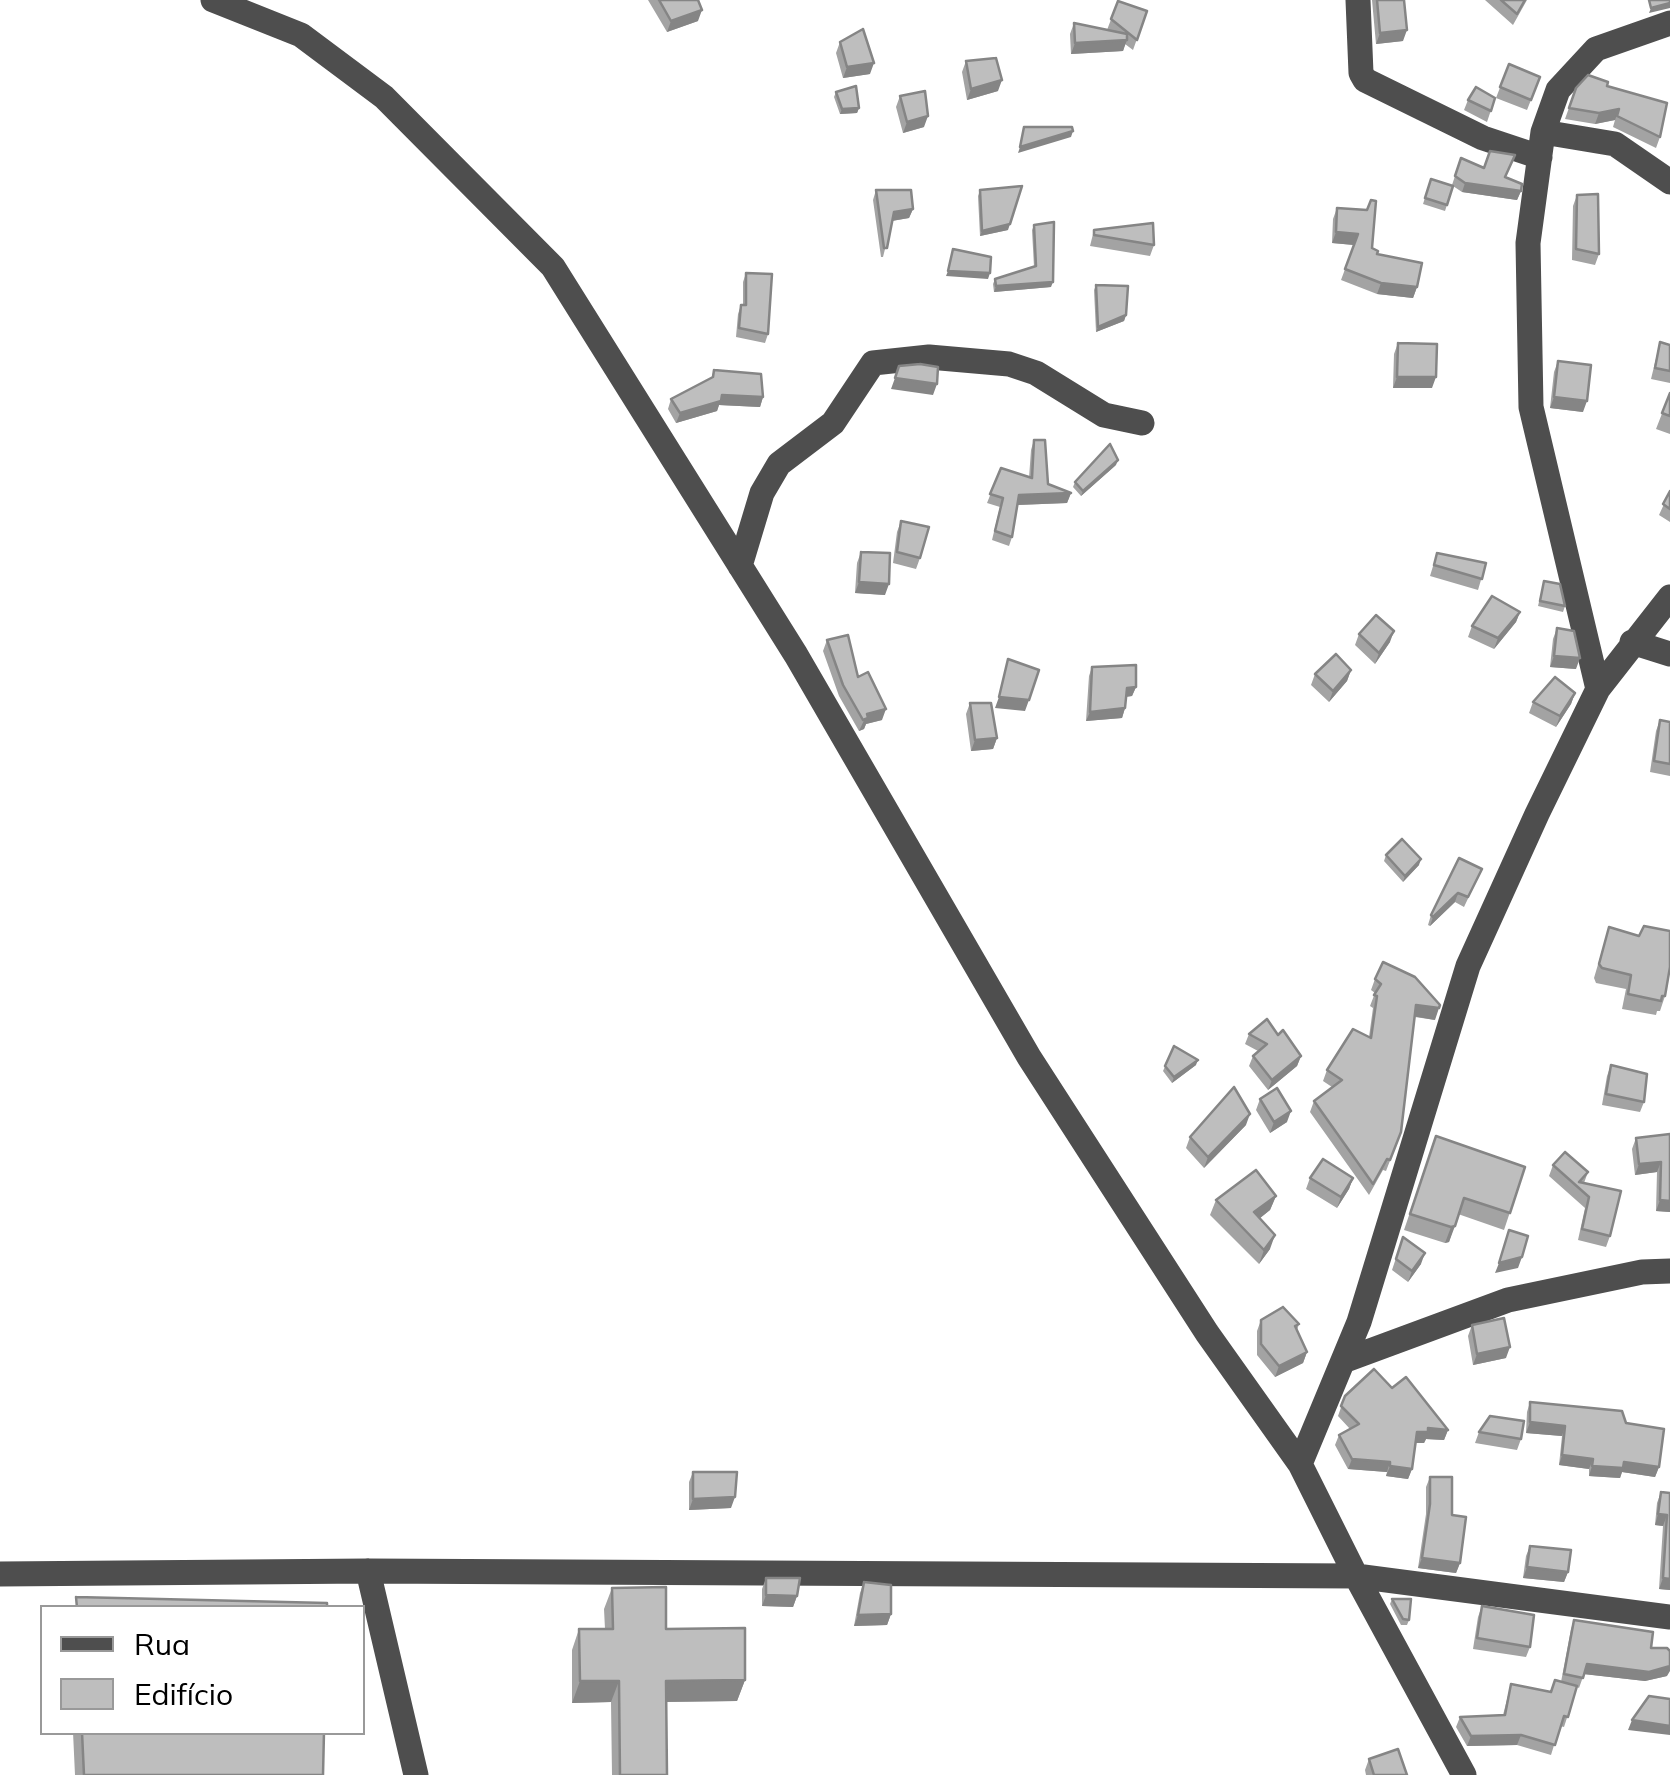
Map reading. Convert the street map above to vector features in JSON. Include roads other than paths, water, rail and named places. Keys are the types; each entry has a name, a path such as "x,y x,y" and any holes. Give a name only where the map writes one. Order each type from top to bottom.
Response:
{"street":[{"path":"213,0 302,35 384,97 553,267 796,655 1028,1058 1207,1333 1300,1464 1464,1775"},
{"path":"1358,0 1361,73 1366,80 1483,138 1542,144 1614,144 1670,182"},
{"path":"1598,689 1531,407 1528,243 1542,144 1558,90 1596,50 1670,23"},
{"path":"740,566 762,494 779,464 833,423 874,363 929,357 1009,364 1036,373 1104,415 1142,423"},
{"path":"1300,1464 1360,1322 1468,966 1536,814 1598,689 1670,597"},
{"path":"1632,642 1670,654"},
{"path":"1343,1362 1508,1300 1642,1272 1670,1271"},
{"path":"368,1571 416,1775"},
{"path":"0,1574 368,1571 1356,1576 1670,1617"}]}
